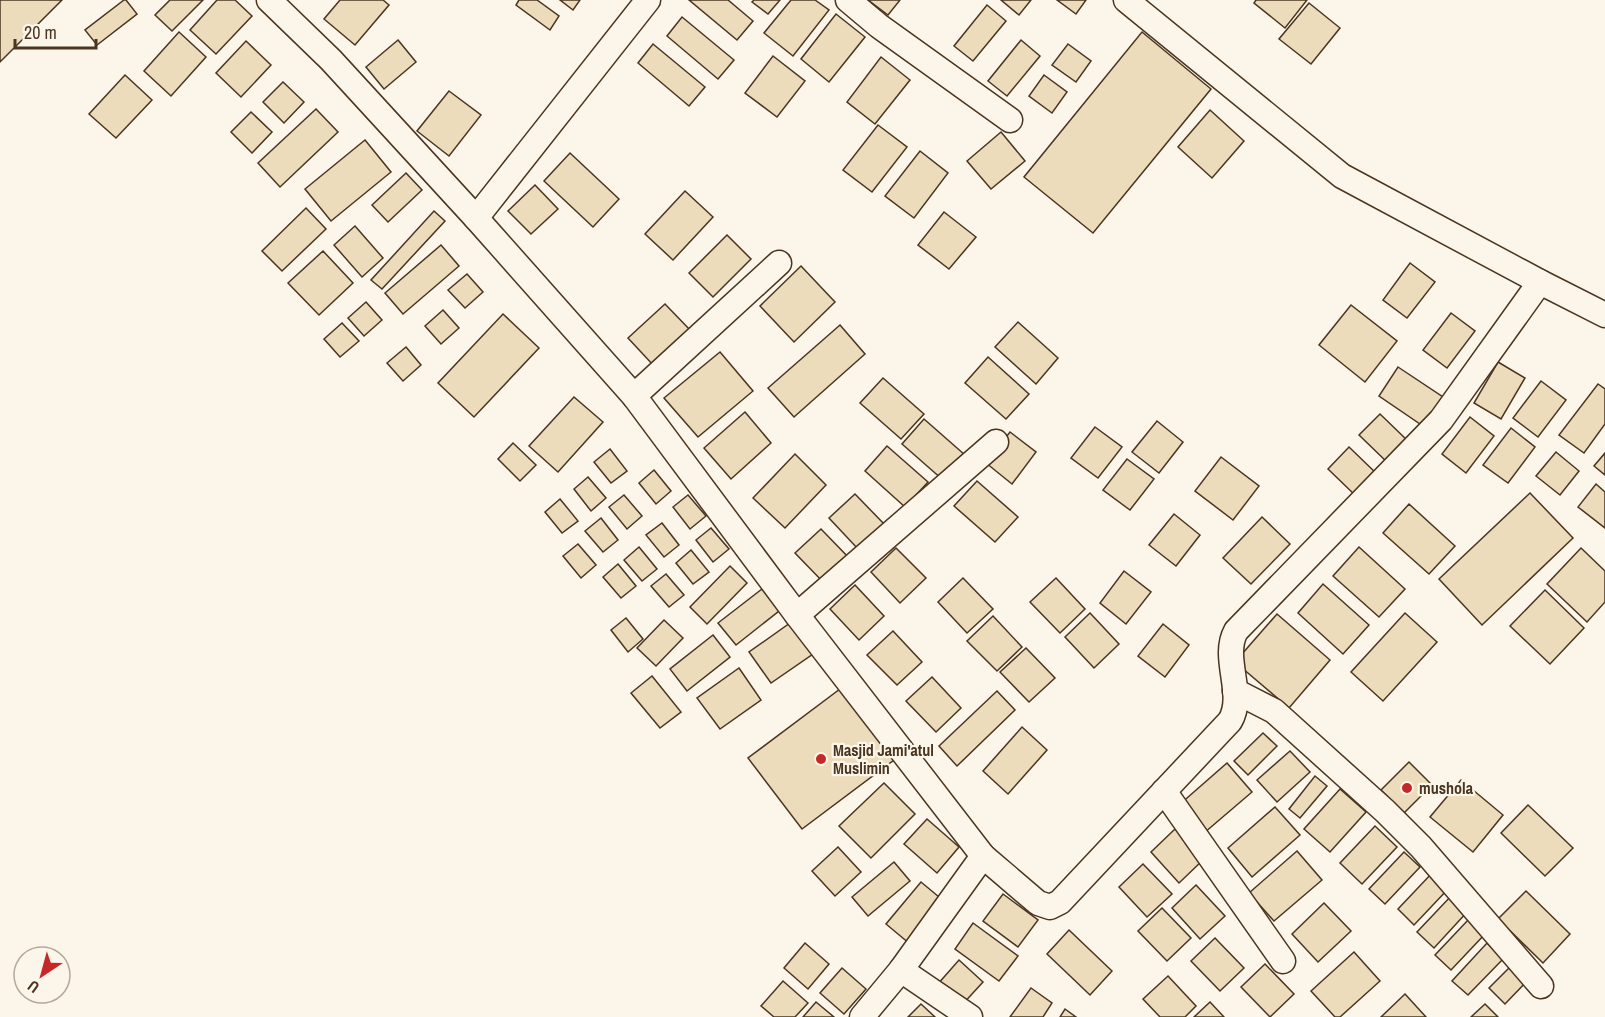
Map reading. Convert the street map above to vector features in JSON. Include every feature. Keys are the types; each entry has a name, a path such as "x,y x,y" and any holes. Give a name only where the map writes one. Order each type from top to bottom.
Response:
{"street":[{"path":"269,0 331,60 476,218 634,396 797,615 983,856 1038,903 1050,907 1060,902 1230,721 1235,711 1231,644 1236,631 1441,420 1540,282"},
{"path":"476,218 648,0"},
{"path":"848,0 879,26 1011,120"},
{"path":"1126,0 1342,176 1605,315"},
{"path":"634,396 779,263"},
{"path":"797,615 996,442"},
{"path":"1235,691 1274,711 1385,811 1421,847 1541,986"},
{"path":"1164,791 1282,961"},
{"path":"862,1017 901,970 983,856"},
{"path":"901,970 970,1017"}],"building":[{"path":"0,0 62,0 0,62"},
{"path":"124,0 137,14 97,45 85,30"},
{"path":"170,0 203,0 172,31 155,15"},
{"path":"217,0 235,0 252,16 216,54 190,30"},
{"path":"340,0 383,0 389,5 355,45 324,19"},
{"path":"519,0 537,0 559,16 550,30 516,5"},
{"path":"560,0 580,0 573,10"},
{"path":"689,0 728,0 753,21 737,40"},
{"path":"754,0 780,0 768,14 752,2"},
{"path":"791,0 815,0 829,10 793,56 764,33"},
{"path":"868,0 900,0 888,15"},
{"path":"1001,0 1031,0 1019,15"},
{"path":"1057,0 1086,0 1076,14"},
{"path":"1256,0 1307,0 1285,28 1254,3"},
{"path":"1309,3 1340,28 1311,64 1279,39"},
{"path":"987,5 1006,21 973,61 954,46"},
{"path":"836,14 865,37 829,82 801,59"},
{"path":"682,17 734,60 718,79 667,36"},
{"path":"179,32 206,57 171,96 144,71"},
{"path":"1142,32 1211,89 1093,233 1024,177"},
{"path":"398,40 416,62 384,89 366,67"},
{"path":"1021,40 1040,56 1007,96 988,81"},
{"path":"246,41 271,65 241,97 216,73"},
{"path":"653,44 705,87 689,106 638,63"},
{"path":"1068,44 1091,61 1076,82 1052,65"},
{"path":"773,56 805,81 777,117 745,93"},
{"path":"881,57 910,80 875,124 847,102"},
{"path":"125,75 152,100 116,138 89,114"},
{"path":"1044,75 1067,92 1052,113 1029,96"},
{"path":"283,82 304,102 284,123 263,102"},
{"path":"449,91 481,115 449,156 417,131"},
{"path":"316,109 338,132 280,187 258,163"},
{"path":"1210,110 1244,141 1212,178 1178,147"},
{"path":"251,112 272,132 252,153 231,132"},
{"path":"878,125 907,147 872,192 843,170"},
{"path":"1001,132 1025,161 991,189 967,161"},
{"path":"365,140 391,172 331,221 305,189"},
{"path":"920,151 948,173 914,218 885,196"},
{"path":"570,153 619,199 593,227 544,181"},
{"path":"406,173 422,190 388,222 372,205"},
{"path":"535,185 558,209 531,234 508,211"},
{"path":"685,191 713,217 673,260 645,234"},
{"path":"306,208 326,229 282,271 262,251"},
{"path":"434,211 445,221 382,289 371,280"},
{"path":"944,212 976,237 949,269 918,245"},
{"path":"355,226 383,258 362,277 334,245"},
{"path":"727,235 751,259 713,297 689,273"},
{"path":"441,245 459,266 403,314 385,293"},
{"path":"323,251 353,283 319,315 288,283"},
{"path":"1410,263 1435,282 1407,318 1383,300"},
{"path":"801,266 835,302 794,342 760,306"},
{"path":"467,274 483,292 465,308 448,290"},
{"path":"366,302 382,320 364,336 348,318"},
{"path":"665,304 691,331 654,366 628,338"},
{"path":"1351,305 1397,341 1365,382 1319,345"},
{"path":"443,310 459,328 441,344 425,326"},
{"path":"1451,313 1475,331 1447,368 1423,350"},
{"path":"503,314 539,348 474,417 438,383"},
{"path":"1018,322 1058,358 1036,384 995,347"},
{"path":"342,323 359,341 340,357 324,339"},
{"path":"840,325 865,354 794,417 768,388"},
{"path":"406,347 421,365 403,381 387,363"},
{"path":"720,352 753,391 698,437 664,398"},
{"path":"988,357 1029,394 1006,419 965,383"},
{"path":"1498,362 1525,378 1501,419 1474,403"},
{"path":"1398,367 1443,397 1423,426 1379,396"},
{"path":"883,378 924,414 901,439 860,403"},
{"path":"1541,381 1566,400 1538,437 1513,418"},
{"path":"1598,384 1605,389 1605,424 1584,453 1559,435"},
{"path":"574,397 603,422 558,472 529,446"},
{"path":"745,412 771,443 731,479 704,448"},
{"path":"1380,414 1409,442 1389,464 1359,435"},
{"path":"1470,417 1494,436 1466,473 1442,454"},
{"path":"924,419 965,455 943,480 902,444"},
{"path":"1157,421 1183,442 1159,473 1132,452"},
{"path":"1095,427 1122,447 1098,478 1071,458"},
{"path":"1511,428 1535,447 1508,483 1483,465"},
{"path":"1010,432 1036,452 1012,484 986,463"},
{"path":"513,443 536,465 520,481 498,459"},
{"path":"887,446 928,482 905,507 865,471"},
{"path":"1349,447 1378,475 1357,497 1328,469"},
{"path":"610,449 627,471 611,483 594,462"},
{"path":"1556,452 1579,471 1560,495 1536,476"},
{"path":"1605,453 1605,475 1594,466"},
{"path":"795,454 826,485 785,528 753,498"},
{"path":"1221,457 1259,486 1233,520 1195,491"},
{"path":"1127,459 1154,479 1130,510 1103,490"},
{"path":"654,470 671,491 656,504 639,483"},
{"path":"588,477 606,498 591,511 574,489"},
{"path":"977,481 1018,517 995,542 954,506"},
{"path":"1596,484 1605,492 1605,528 1578,507"},
{"path":"1530,493 1573,538 1482,625 1439,579"},
{"path":"855,494 885,525 858,549 829,518"},
{"path":"624,495 642,516 627,529 609,507"},
{"path":"688,495 706,516 690,529 673,507"},
{"path":"560,499 578,521 562,533 545,512"},
{"path":"1409,504 1455,546 1429,574 1383,533"},
{"path":"1174,514 1200,535 1176,566 1149,545"},
{"path":"1262,517 1290,544 1251,584 1223,558"},
{"path":"601,518 618,540 603,552 585,531"},
{"path":"662,523 679,545 664,557 646,535"},
{"path":"711,528 729,549 713,562 696,540"},
{"path":"821,529 851,560 825,584 795,553"},
{"path":"578,544 596,565 581,578 563,556"},
{"path":"639,547 657,569 642,581 624,560"},
{"path":"1359,547 1405,589 1379,617 1333,576"},
{"path":"896,548 926,578 900,603 871,572"},
{"path":"1581,548 1605,571 1605,602 1587,622 1547,584"},
{"path":"691,550 709,572 693,584 676,563"},
{"path":"618,564 636,586 621,598 603,577"},
{"path":"730,566 747,583 707,624 690,607"},
{"path":"1124,571 1151,592 1126,624 1100,603"},
{"path":"666,574 684,595 669,607 651,586"},
{"path":"963,578 993,609 967,633 938,602"},
{"path":"1056,578 1085,609 1060,633 1030,602"},
{"path":"1323,584 1369,625 1343,654 1298,613"},
{"path":"855,585 884,616 859,640 830,609"},
{"path":"762,589 779,611 736,645 718,623"},
{"path":"1545,590 1584,628 1550,664 1510,626"},
{"path":"1090,613 1119,644 1094,668 1065,637"},
{"path":"1405,613 1437,642 1383,701 1351,672"},
{"path":"1277,614 1330,660 1289,708 1235,662"},
{"path":"993,616 1022,647 997,671 967,641"},
{"path":"626,618 643,639 628,652 611,630"},
{"path":"664,620 683,638 656,666 637,648"},
{"path":"790,623 813,654 771,683 749,652"},
{"path":"1163,624 1189,645 1165,677 1138,656"},
{"path":"893,631 922,662 897,685 867,655"},
{"path":"713,635 730,657 687,691 670,669"},
{"path":"1026,648 1055,678 1029,702 1000,672"},
{"path":"739,668 761,700 720,729 697,698"},
{"path":"652,676 681,712 660,728 631,693"},
{"path":"932,677 961,708 936,732 906,701"},
{"name":"Masjid Jami'atul Muslimin","path":"840,689 894,760 802,829 748,758"},
{"path":"997,691 1015,710 957,766 939,746"},
{"path":"1022,727 1047,750 1008,794 983,771"},
{"path":"1263,733 1277,746 1248,775 1234,761"},
{"path":"1290,751 1310,772 1277,802 1257,780"},
{"name":"mushola","path":"1409,762 1432,785 1404,813 1381,790"},
{"path":"1227,763 1252,792 1204,833 1179,805"},
{"path":"1315,776 1327,786 1300,818 1289,809"},
{"path":"1461,780 1503,815 1473,852 1430,817"},
{"path":"884,783 915,814 871,858 839,826"},
{"path":"1340,789 1366,812 1330,852 1304,829"},
{"path":"1528,805 1573,848 1545,876 1501,833"},
{"path":"1275,807 1300,835 1252,877 1228,848"},
{"path":"927,819 959,847 937,873 904,844"},
{"path":"1375,826 1397,847 1362,884 1340,863"},
{"path":"1175,829 1203,860 1179,883 1151,852"},
{"path":"838,847 861,872 835,896 812,871"},
{"path":"1297,851 1322,880 1274,921 1249,893"},
{"path":"1404,852 1420,867 1385,904 1369,889"},
{"path":"894,862 910,881 868,916 852,897"},
{"path":"1143,864 1172,894 1147,917 1119,887"},
{"path":"1433,872 1449,888 1414,925 1398,909"},
{"path":"921,882 945,902 910,944 886,924"},
{"path":"1196,885 1225,916 1200,939 1172,908"},
{"path":"1526,891 1570,934 1543,963 1498,919"},
{"path":"1003,894 1038,920 1018,947 983,921"},
{"path":"1452,895 1468,911 1434,948 1417,932"},
{"path":"1324,903 1351,931 1318,962 1292,934"},
{"path":"1162,908 1191,938 1167,961 1138,931"},
{"path":"1469,919 1485,934 1451,970 1435,955"},
{"path":"973,923 1018,956 999,981 955,949"},
{"path":"1069,930 1112,971 1090,995 1047,954"},
{"path":"1215,938 1244,968 1220,991 1191,961"},
{"path":"805,943 829,964 808,989 784,968"},
{"path":"1487,943 1503,959 1468,995 1452,981"},
{"path":"1354,952 1380,981 1340,1017 1335,1017 1311,991"},
{"path":"959,960 983,982 961,1006 937,985"},
{"path":"1265,964 1294,994 1270,1017 1241,987"},
{"path":"1513,964 1529,979 1505,1004 1489,988"},
{"path":"842,968 866,989 844,1014 820,993"},
{"path":"1168,976 1196,1006 1185,1017 1160,1017 1143,999"},
{"path":"783,981 808,1003 795,1017 774,1017 761,1006"},
{"path":"1031,988 1052,1003 1043,1017 1010,1017"},
{"path":"1405,994 1426,1017 1381,1017"},
{"path":"816,1002 834,1017 803,1017"},
{"path":"1210,1002 1224,1017 1194,1017"},
{"path":"921,1004 935,1017 908,1017"},
{"path":"1485,1004 1498,1017 1471,1017"},
{"path":"1065,1009 1076,1017 1060,1017"}],"place":[{"name":"Masjid Jami'atul Muslimin","path":"821,759"},
{"name":"mushola","path":"1407,788"}]}
